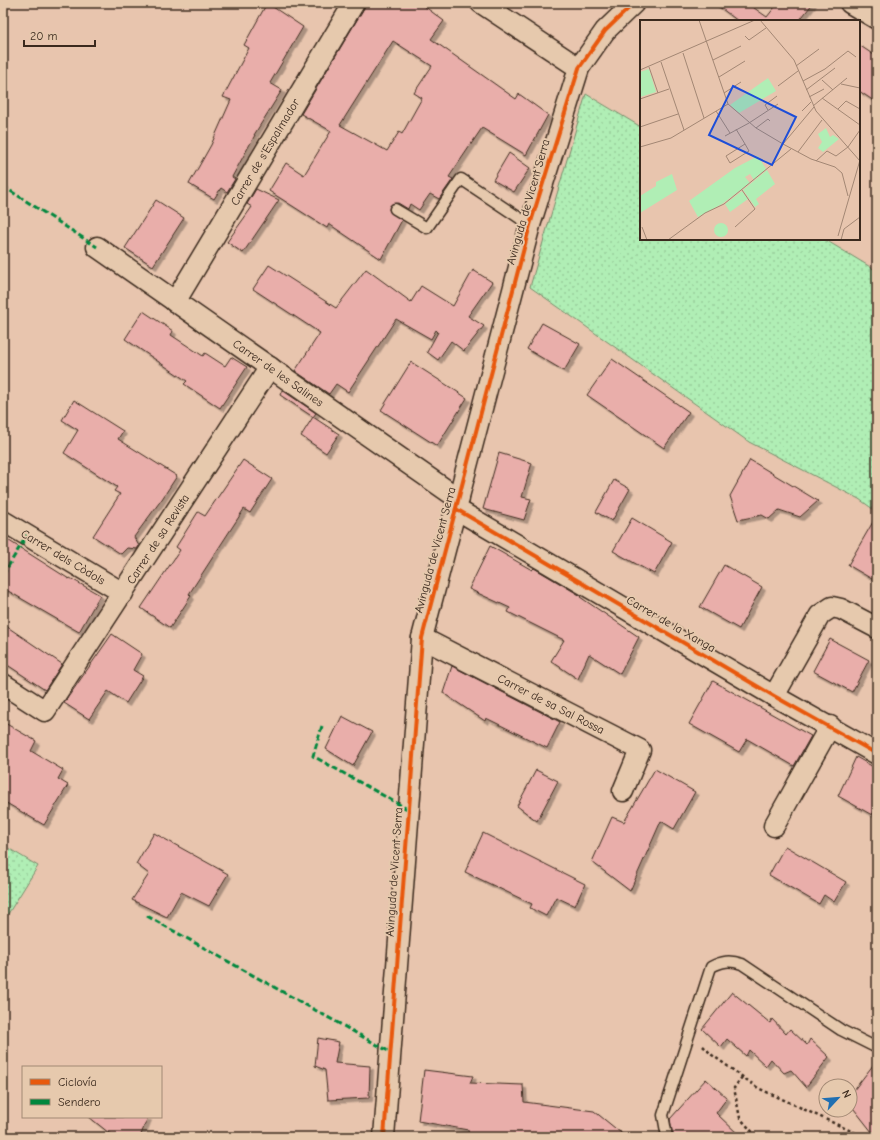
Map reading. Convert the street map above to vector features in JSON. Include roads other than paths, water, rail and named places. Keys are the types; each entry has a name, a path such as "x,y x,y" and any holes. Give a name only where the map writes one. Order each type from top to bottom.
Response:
{"street":[{"name":"Carrer de s'Espalmador","path":"175,302 354,3"},
{"path":"481,3 579,68"},
{"name":"Avinguda de Vicent Serra","path":"384,1137 422,638 530,225 579,68 605,31 634,3"},
{"path":"850,3 877,19"},
{"name":"Carrer de les Salines","path":"97,247 270,367 457,504"},
{"name":"Carrer de sa Revista","path":"3,684 45,711 270,367"},
{"name":"Carrer de la Xanga","path":"457,504 774,696 830,726 877,754"},
{"name":"Carrer dels Còdols","path":"3,520 123,593"},
{"path":"774,696 820,615 832,607 841,609 877,628"},
{"name":"Carrer de sa Sal Rossa","path":"422,638 640,750 623,791"},
{"path":"774,826 830,726"}],"lane":[{"path":"395,209 427,228 461,178 530,225"},
{"path":"668,1137 663,1115 711,967 721,962 732,961 742,964 841,1030 877,1048"}]}
